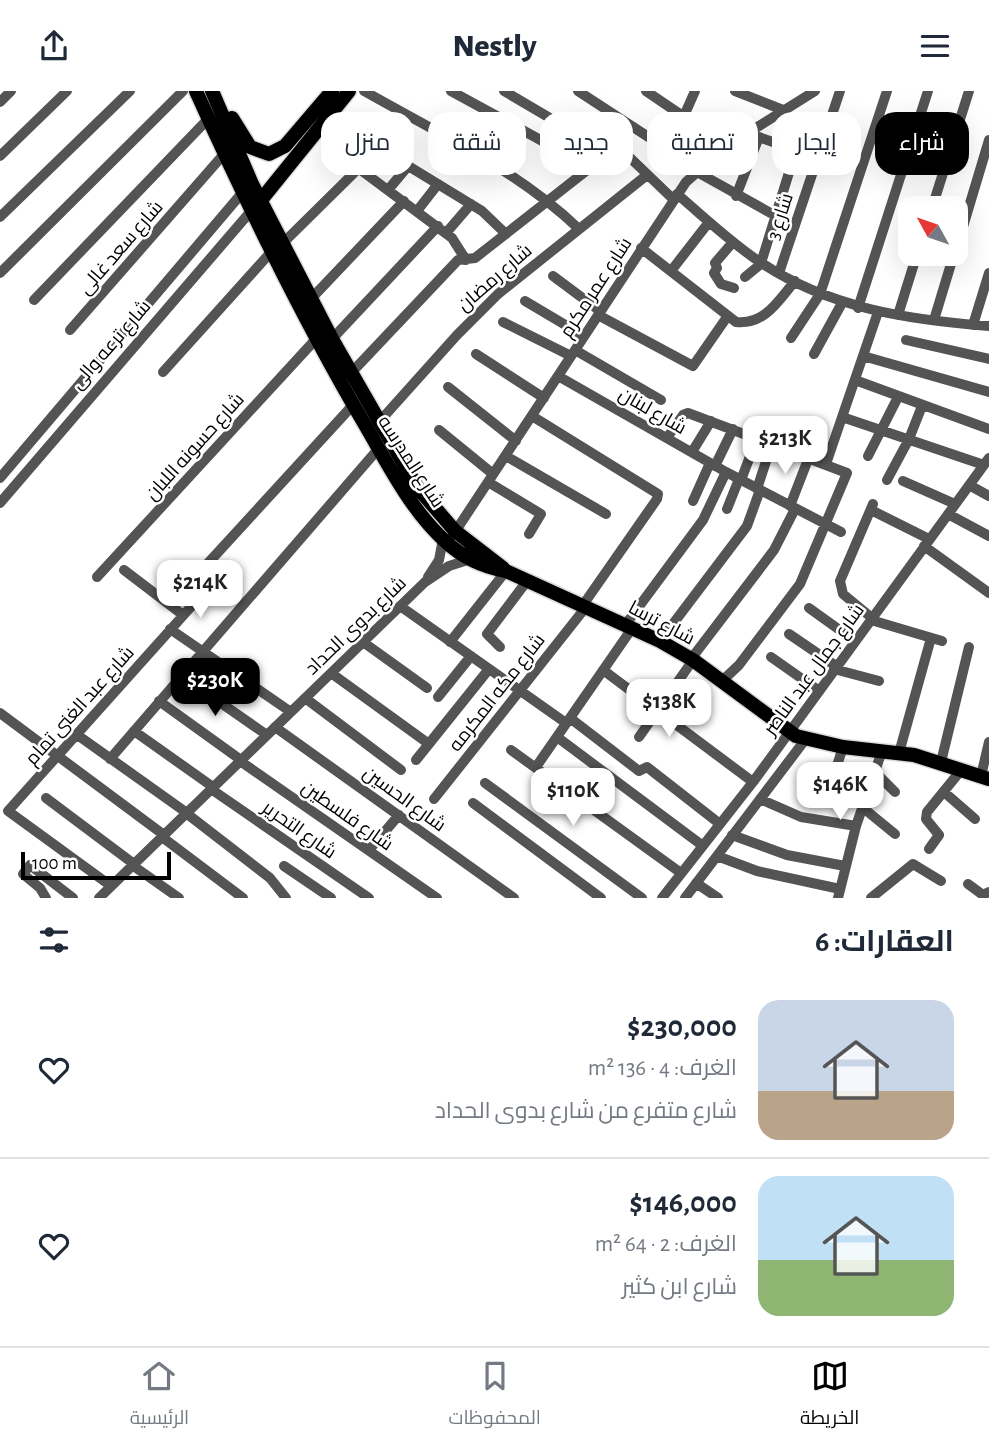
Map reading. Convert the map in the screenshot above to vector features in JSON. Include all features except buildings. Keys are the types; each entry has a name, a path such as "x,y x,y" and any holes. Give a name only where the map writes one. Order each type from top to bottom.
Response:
{"main road":[{"name":"شارع المدرسه","path":"196,91 242,193 256,206"},
{"path":"212,92 250,147 269,154 285,146 332,91"},
{"name":"شارع ترعه والى","path":"332,112 349,91"},
{"name":"شارع المدرسه","path":"212,92 256,206 278,246 313,298 332,339 379,422 449,538 506,571"},
{"name":"شارع ترعه والى","path":"256,206 321,126"},
{"name":"شارع المدرسه","path":"278,246 300,308 316,339 414,505 471,559 506,571"},
{"name":"شارع ترسا","path":"506,571 660,641 692,660 788,731 805,740 899,753 941,762 985,777"}],"street":[{"path":"0,102 11,91"},
{"path":"0,156 67,91"},
{"path":"0,217 130,91"},
{"path":"0,273 183,91"},
{"path":"365,91 518,179 548,200 579,229"},
{"path":"451,91 540,140"},
{"path":"504,91 540,112"},
{"path":"578,91 647,137"},
{"path":"646,91 678,112"},
{"path":"686,112 695,91"},
{"path":"735,91 783,110"},
{"name":"شارع عمر مكرم","path":"758,126 815,91"},
{"name":"شارع 3","path":"779,273 840,91"},
{"path":"791,338 820,294 887,91"},
{"path":"858,307 928,91"},
{"path":"936,196 969,91"},
{"path":"34,300 209,118"},
{"path":"736,196 759,137 796,151 762,263 745,277"},
{"path":"968,209 989,140"},
{"path":"352,372 458,260 475,258 614,149 624,151 647,175 762,263 820,294 878,312 989,326"},
{"name":"شارع سعد غالى","path":"70,330 224,155"},
{"path":"414,170 471,204 506,234"},
{"path":"163,372 278,246 352,175"},
{"path":"368,175 442,230 466,260"},
{"path":"388,190 400,175"},
{"name":"شارع رمضان","path":"379,422 478,313 647,175"},
{"name":"شارع عمر مكرم","path":"449,538 516,441 675,197 694,175"},
{"path":"704,175 736,196 776,216"},
{"path":"417,211 438,184"},
{"name":"شارع ترعه والى","path":"0,478 242,193"},
{"path":"300,308 313,298 404,201"},
{"path":"332,339 471,204"},
{"name":"شارع ترعه والى","path":"0,503 256,206"},
{"path":"671,271 709,222"},
{"path":"733,242 715,263 717,268 714,273 721,284 734,288"},
{"path":"641,248 727,317 747,323 757,321 795,281"},
{"path":"898,315 913,266"},
{"path":"934,320 951,266"},
{"path":"973,325 989,273"},
{"path":"553,276 599,313 693,366 727,317"},
{"path":"525,300 584,336"},
{"path":"814,354 842,303"},
{"path":"826,464 878,312"},
{"path":"503,322 573,353 661,400"},
{"name":"شارع حسونه اللبان","path":"97,577 316,339"},
{"path":"906,340 989,359"},
{"path":"476,354 544,398"},
{"path":"863,356 989,392"},
{"name":"شارع لبنان","path":"558,376 717,467 841,533"},
{"path":"855,380 989,429"},
{"path":"448,387 516,441"},
{"path":"868,456 898,397"},
{"name":"شارع عبد الغنى تمام","path":"107,894 8,811 206,590 198,579 199,573 353,405"},
{"path":"887,480 909,439 922,406"},
{"path":"667,438 686,413 848,473 800,585 739,665 722,681"},
{"name":"شارع مكه المكرمه","path":"434,799 585,606 658,495 619,467 532,416"},
{"path":"842,417 986,461"},
{"path":"692,452 711,421"},
{"path":"536,767 703,520 717,467 733,429"},
{"path":"439,430 491,478 541,514 529,534"},
{"path":"727,509 757,438"},
{"path":"660,641 742,534 755,509 772,443"},
{"path":"110,759 379,448"},
{"path":"506,456 606,514"},
{"path":"639,737 774,550 809,457"},
{"name":"شارع جمال عبد الناصر","path":"662,898 753,782 986,461"},
{"path":"694,501 717,467"},
{"path":"902,481 955,504"},
{"path":"969,485 989,496"},
{"path":"899,753 937,640 872,619 843,594 840,581 872,507 927,543 989,593"},
{"path":"948,514 989,535"},
{"name":"شارع بدوى الحداد","path":"425,582 449,538"},
{"name":"شارع بدوى الحداد","path":"107,894 133,865 425,582 449,566 471,559"},
{"path":"124,571 183,615"},
{"path":"450,642 506,571"},
{"path":"500,647 487,634 527,581"},
{"path":"400,606 639,771 647,767 720,824"},
{"path":"809,608 855,641"},
{"path":"170,629 291,712"},
{"path":"789,634 835,668 879,681"},
{"path":"363,642 427,688"},
{"path":"941,762 970,647"},
{"path":"438,697 471,656"},
{"path":"771,657 818,690"},
{"path":"416,760 489,669"},
{"path":"603,670 753,782"},
{"path":"331,673 429,744"},
{"name":"شارع الحسين","path":"182,676 399,815 506,896"},
{"path":"305,698 401,770"},
{"name":"شارع فلسطين","path":"159,702 437,898"},
{"path":"0,713 243,898"},
{"name":"شارع التحرير","path":"134,731 369,898"},
{"path":"76,734 187,813 270,878 286,898"},
{"path":"557,737 703,846"},
{"name":"شارع جمال عبد الناصر","path":"685,898 805,740"},
{"path":"985,777 989,742"},
{"path":"833,778 843,747"},
{"path":"512,750 681,873"},
{"path":"717,856 839,893 856,826 882,751"},
{"path":"929,849 939,835 926,815 961,769"},
{"path":"875,772 895,792"},
{"path":"485,783 642,898"},
{"path":"944,792 975,819"},
{"path":"46,798 179,898"},
{"path":"760,799 802,817 856,826"},
{"path":"472,803 601,898"},
{"path":"863,807 895,834"},
{"path":"369,850 399,815"},
{"path":"732,835 787,855 845,866"},
{"path":"871,898 913,864 941,881"},
{"path":"46,898 23,874 30,865 74,898"},
{"path":"284,866 331,898"},
{"path":"696,883 718,898"},
{"path":"968,884 983,895 989,892"}]}
